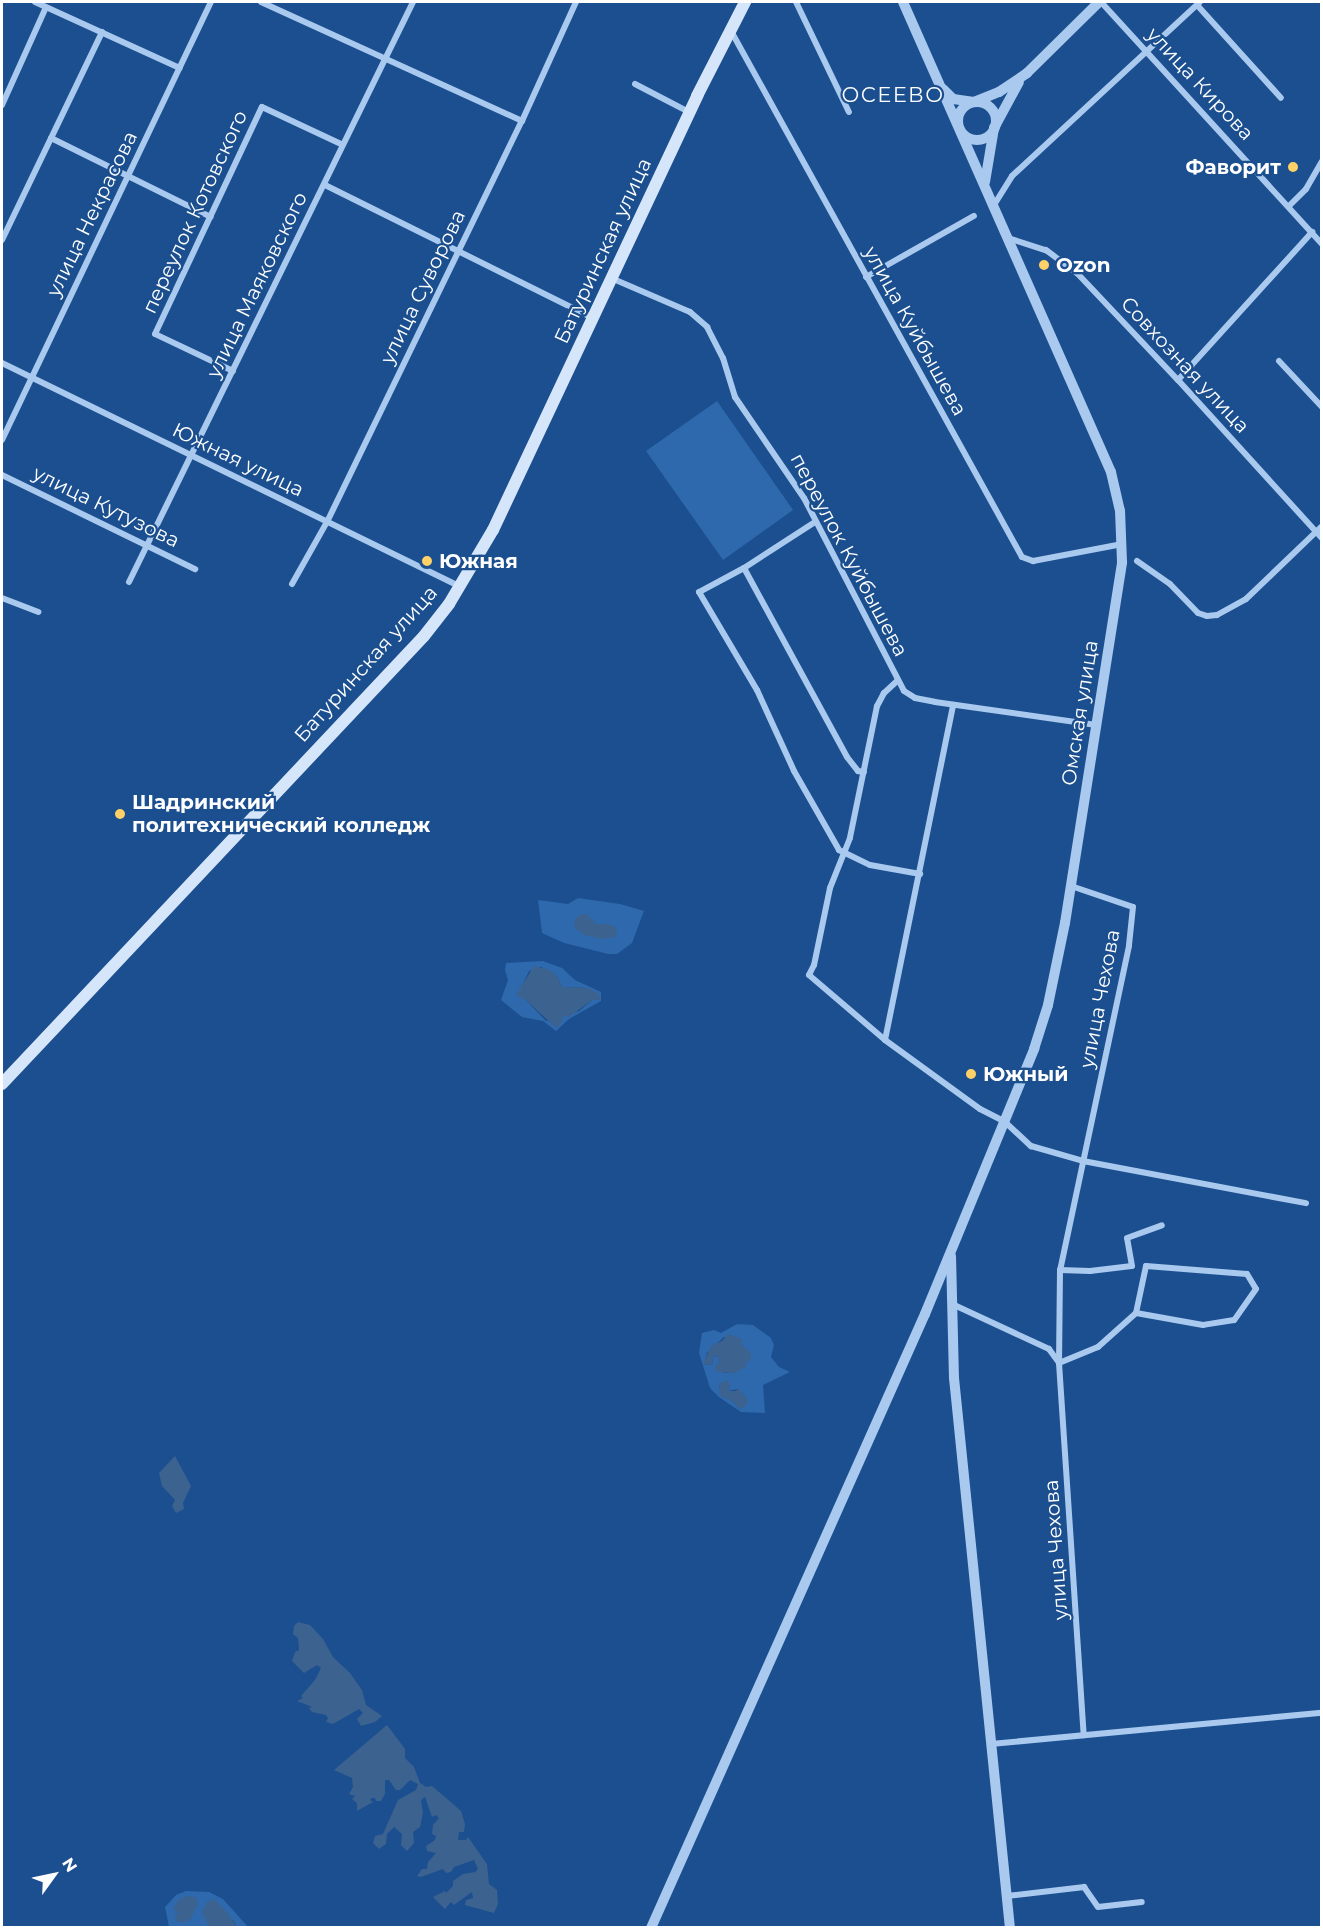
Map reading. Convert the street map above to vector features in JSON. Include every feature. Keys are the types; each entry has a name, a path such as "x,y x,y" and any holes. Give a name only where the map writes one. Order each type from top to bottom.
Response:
{"main road":[{"name":"Батуринская улица","path":"2,1084 424,636 460,587 493,530 689,112 745,2"}],"street":[{"path":"35,2 180,68"},
{"name":"улица Некрасова","path":"2,440 211,2"},
{"path":"261,2 522,121"},
{"name":"улица Маяковского","path":"129,582 413,2"},
{"name":"улица Суворова","path":"292,584 327,522 522,121 576,2"},
{"path":"795,2 849,112"},
{"name":"Омская улица","path":"651,1928 951,1253 1034,1049 1048,1005 1071,886 1122,544 1120,511 1111,472 903,2"},
{"path":"1027,73 999,92 974,102 961,111 960,129 969,138 979,139 988,136 1013,92 1027,73 1100,2"},
{"name":"улица Кирова","path":"1100,2 1322,244"},
{"path":"994,205 1012,176 1198,3 1281,98"},
{"path":"2,105 46,7"},
{"name":"улица Куйбышева","path":"730,30 1022,557 1033,561 1122,544"},
{"path":"2,240 102,32"},
{"path":"635,84 689,112"},
{"path":"940,85 953,99 984,103 992,109 996,118 985,185"},
{"name":"переулок Котовского","path":"233,371 155,333 262,107 343,144"},
{"path":"51,138 211,217"},
{"path":"1289,206 1306,189 1322,161"},
{"path":"325,185 593,318"},
{"path":"866,277 974,216"},
{"path":"1178,380 1312,232"},
{"name":"Совхозная улица","path":"1008,238 1032,244 1063,262 1178,380 1322,538"},
{"name":"переулок Куйбышева","path":"611,278 690,312 707,327 723,358 735,397 785,467 887,654 897,681 904,692 915,698 953,705 1096,725"},
{"path":"1279,361 1322,407"},
{"name":"Южная улица","path":"2,363 460,587"},
{"name":"улица Кутузова","path":"2,475 195,569"},
{"path":"814,522 744,568 699,592 757,690 778,740 819,819 839,850 870,865 920,874"},
{"path":"1137,561 1170,584 1198,613 1207,616 1217,615 1246,599 1322,526"},
{"path":"744,568 847,757 858,771 864,772"},
{"path":"2,598 38,612"},
{"path":"897,681 884,693 877,706 845,854 830,888 814,965 809,975 885,1040 973,1104 1004,1121 1031,1146 1083,1161 1306,1203"},
{"path":"885,1040 953,705"},
{"name":"улица Чехова","path":"1071,886 1133,907 1129,946 1060,1270 1059,1363 1084,1735"},
{"path":"1060,1270 1090,1271 1132,1266 1127,1238 1162,1225"},
{"path":"951,1253 954,1378 1010,1928"},
{"path":"952,1304 1049,1349 1059,1363 1098,1347 1136,1313 1146,1266 1247,1274 1256,1289 1233,1320 1203,1325 1136,1313"},
{"path":"990,1744 1322,1713"},
{"path":"1007,1896 1084,1887 1098,1907 1142,1902"}],"shaded area":[{"path":"717,401 793,510 723,560 646,451"},
{"path":"578,898 620,904 644,911 632,943 617,954 608,954 564,943 542,933 538,900 568,904"},
{"path":"586,913 596,924 609,924 617,928 616,937 602,939 584,935 574,927 576,917"},
{"path":"543,961 562,968 575,980 601,992 601,1001 569,1019 556,1031 543,1021 522,1017 501,1000 508,980 505,970 506,963","holes":["541,967 557,976 562,987 588,988 599,1000 592,1000 579,1011 546,1021 527,1001 522,986 529,971"]},
{"path":"534,966 550,970 557,976 562,987 588,988 599,994 600,1000 592,1000 569,1017 563,1016 562,1022 556,1028 527,1001 516,995"},
{"path":"737,1324 753,1325 771,1338 774,1345 771,1357 779,1367 790,1372 763,1385 765,1413 741,1412 710,1388 699,1353 702,1333 714,1330 721,1333","holes":["724,1337 741,1344 747,1352 745,1363 732,1372 724,1373 718,1357 713,1356 712,1365 704,1364 707,1353","719,1384 730,1384 728,1391 738,1389 740,1409 732,1401 721,1396"]},
{"path":"728,1334 742,1339 741,1344 751,1353 751,1358 745,1364 746,1368 736,1373 717,1372 714,1367 719,1363 718,1357 713,1356 712,1365 703,1364 711,1346 722,1341"},
{"path":"727,1380 730,1384 729,1391 736,1391 738,1388 748,1400 746,1406 740,1409 732,1401 720,1396 719,1384"},
{"path":"175,1456 191,1486 183,1503 184,1509 176,1513 172,1506 175,1500 162,1486 159,1473"},
{"path":"298,1622 310,1625 323,1639 333,1657 350,1673 362,1690 366,1705 382,1716 375,1722 361,1726 357,1719 363,1713 359,1709 333,1724 326,1722 328,1718 326,1715 312,1712 309,1708 312,1707 297,1701 303,1698 301,1696 315,1680 321,1668 317,1665 304,1673 292,1661 295,1652 299,1650 298,1638 293,1634 294,1626"},
{"path":"387,1725 405,1749 405,1758 414,1767 420,1783 426,1787 432,1786 461,1811 465,1824 464,1832 459,1832 458,1840 466,1840 468,1837 487,1864 489,1884 497,1890 498,1904 494,1913 465,1905 466,1900 473,1898 472,1892 454,1905 451,1902 445,1909 433,1897 445,1891 446,1893 453,1886 453,1881 463,1874 475,1872 478,1869 474,1860 454,1867 451,1872 446,1873 443,1869 421,1877 417,1876 422,1869 427,1869 428,1862 436,1853 427,1851 426,1846 435,1840 436,1836 432,1834 433,1825 439,1818 436,1815 432,1817 425,1797 421,1800 423,1813 420,1827 413,1832 414,1843 407,1851 401,1845 402,1834 394,1827 387,1834 386,1844 379,1849 373,1843 375,1836 383,1834 398,1800 416,1790 418,1784 410,1780 400,1790 396,1790 389,1780 385,1780 385,1794 381,1801 372,1798 370,1800 373,1802 357,1811 357,1803 352,1799 355,1796 349,1794 353,1787 352,1778 334,1770"},
{"path":"186,1891 209,1892 223,1899 248,1927 237,1927 233,1920 206,1916 212,1927 169,1927 165,1907 176,1895"},
{"path":"188,1896 196,1897 198,1904 190,1920 179,1923 174,1917 179,1912 173,1910 179,1899"},
{"path":"214,1899 237,1927 209,1926 202,1912 207,1902"}],"place":[{"name":"Фаворит","path":"1293,167"},
{"name":"Ozon","path":"1044,265"},
{"name":"Южная","path":"427,561"},
{"name":"Шадринский политехнический колледж","path":"120,814"},
{"name":"Южный","path":"971,1074"}],"district":[{"name":"ОСЕЕВО","path":"893,95"}]}
